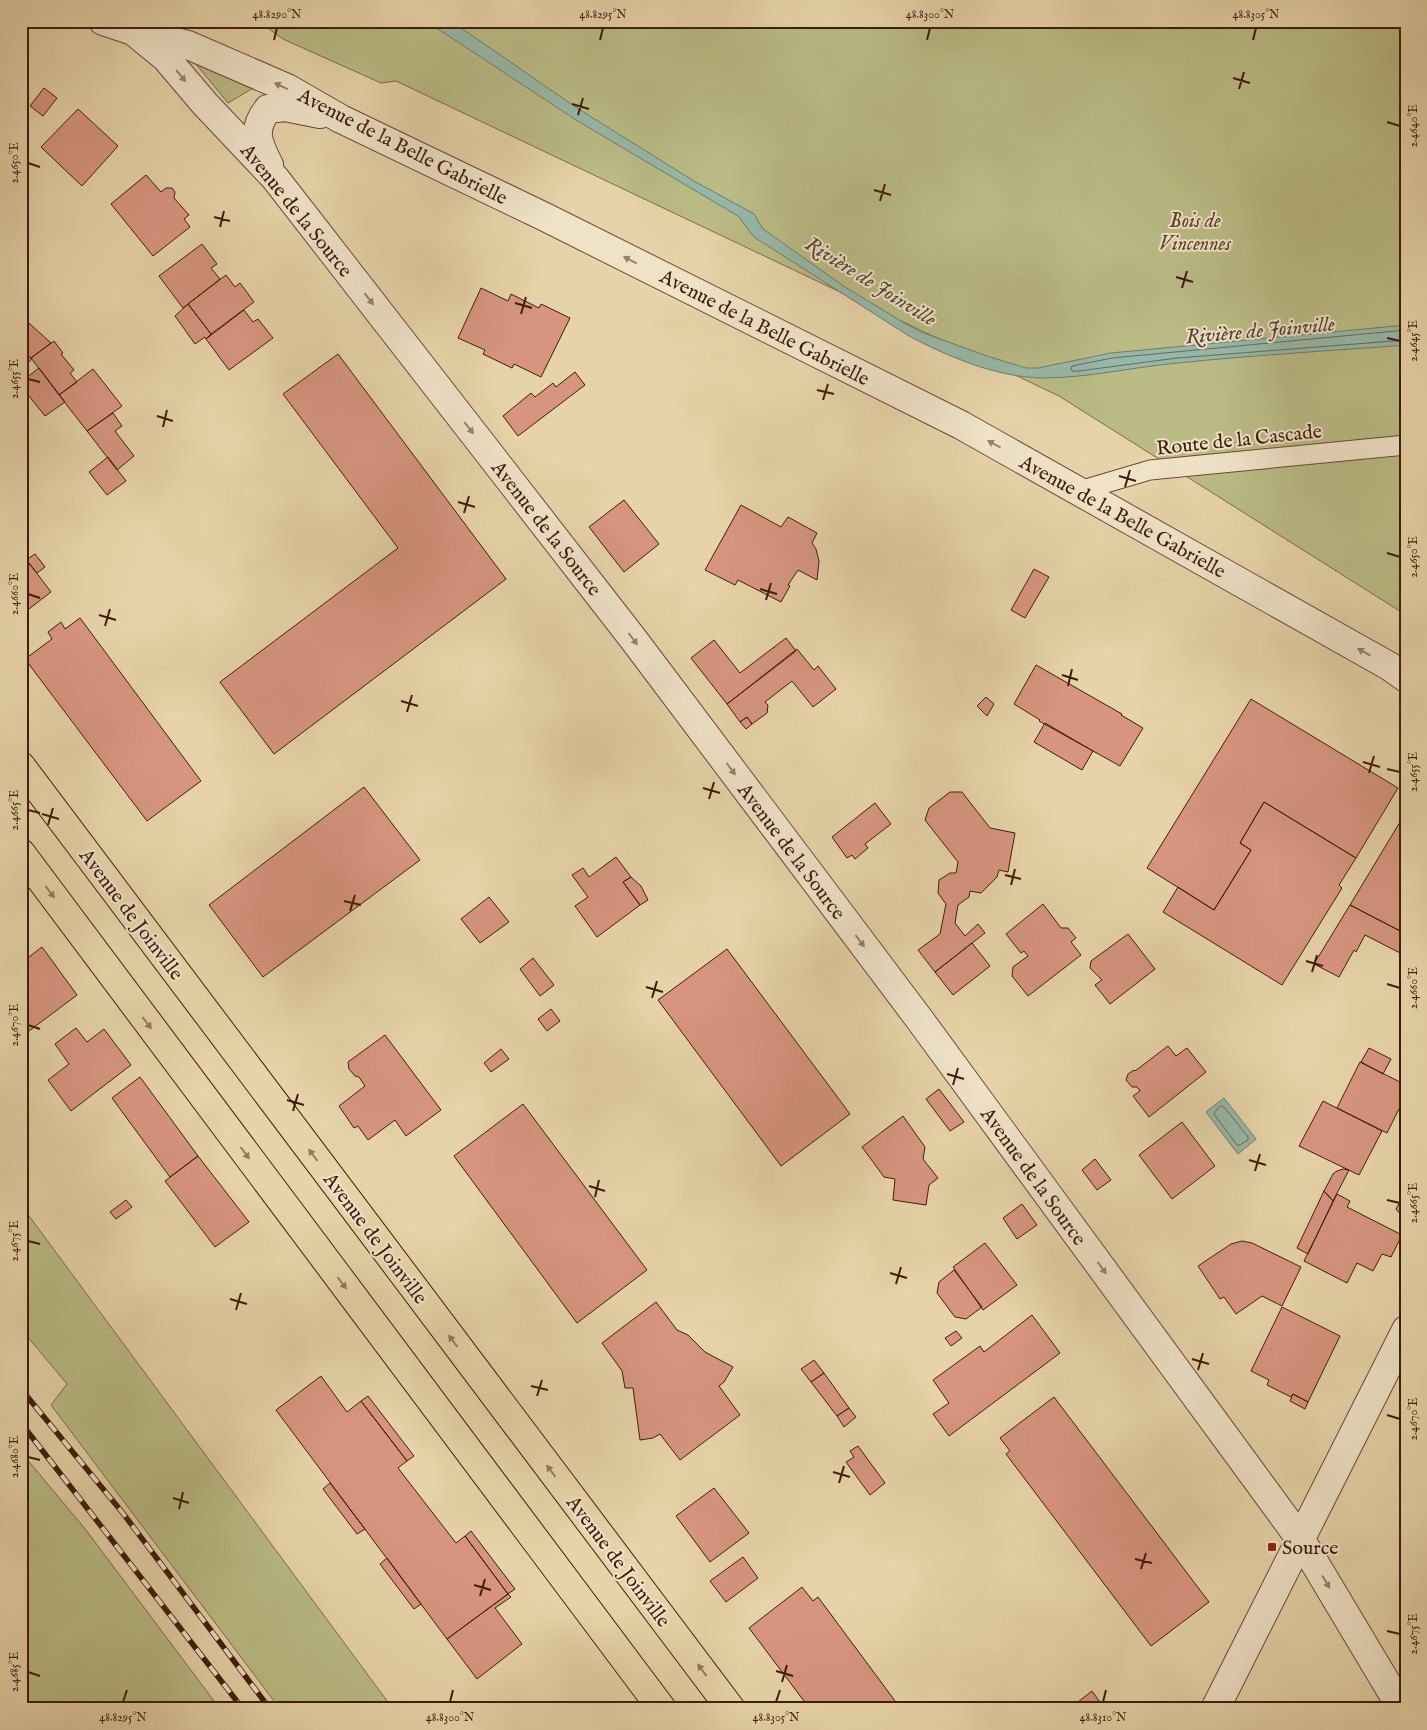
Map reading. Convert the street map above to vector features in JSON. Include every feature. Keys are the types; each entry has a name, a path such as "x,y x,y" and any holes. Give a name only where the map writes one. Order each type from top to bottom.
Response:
{"main road":[{"name":"Avenue de Joinville","path":"21,766 731,1709"},
{"path":"21,853 662,1709"}],"street":[{"name":"Avenue de la Belle Gabrielle","path":"103,21 188,45 287,88 341,119 536,213 961,425 1389,666 1406,678"},
{"name":"Avenue de la Source","path":"133,31 166,58 205,104 275,178 640,648 920,1020 1301,1540 1402,1709"},
{"path":"275,178 258,142 257,129 262,116 268,108 285,107 341,119"},
{"path":"1215,1709 1406,1330"}],"lane":[{"name":"Route de la Cascade","path":"1079,492 1150,470 1406,445"}],"green space":[{"name":"Bois de Vincennes","path":"258,21 1406,21 1406,615 1059,396 396,81 381,83 283,39"},
{"path":"191,58 258,85 228,103"},
{"path":"21,1205 393,1709 280,1709 51,1405 67,1384 21,1329"},
{"path":"21,1452 86,1530 220,1709 21,1709"}],"water":[{"path":"426,21 451,21 577,108 694,181 754,214 763,229 845,287 906,324 921,332 984,355 1026,368 1038,368 1111,353 1406,325 1406,345 1206,360 1059,378 1025,377 990,370 940,351 909,336 754,237 738,216 576,120"},
{"path":"1224,1098 1256,1139 1238,1154 1206,1112"}],"building":[{"path":"44,88 57,98 43,116 30,106"},
{"path":"78,109 118,146 82,186 41,147"},
{"path":"146,175 161,192 166,188 172,188 175,192 174,198 189,215 184,219 190,227 153,256 111,204"},
{"path":"202,244 217,264 211,268 220,279 183,308 159,276"},
{"path":"226,275 235,287 240,283 254,302 211,334 188,304"},
{"path":"481,288 508,301 511,294 539,308 541,304 570,318 541,377 514,364 512,368 483,354 485,350 458,338"},
{"path":"188,304 211,334 206,339 205,337 195,344 175,316"},
{"path":"244,310 253,322 258,319 273,338 229,370 206,339"},
{"path":"21,316 51,343 31,358 21,349"},
{"path":"54,341 63,353 61,354 74,370 70,373 77,382 59,395 31,358"},
{"path":"21,349 32,359 21,368"},
{"path":"338,354 506,579 274,754 220,682 398,548 283,394"},
{"path":"39,368 65,402 45,416 21,386 21,382"},
{"path":"93,369 122,406 87,431 59,395"},
{"path":"575,372 585,385 518,436 503,416 531,393 535,397 553,383 556,387"},
{"path":"113,413 122,426 115,431 134,456 117,470 87,431"},
{"path":"108,457 126,481 107,495 89,472"},
{"path":"624,500 659,544 624,572 589,527"},
{"path":"741,505 781,527 788,517 817,533 812,543 816,549 819,561 817,580 798,570 788,585 790,586 781,602 738,580 735,585 705,570"},
{"path":"35,554 45,567 37,573 26,560"},
{"path":"23,555 51,592 21,615 21,557"},
{"path":"1034,569 1049,577 1025,618 1011,610"},
{"path":"80,618 201,781 147,821 25,659 52,639 48,632 61,622 65,629"},
{"path":"786,638 796,651 727,704 691,658 714,640 740,673"},
{"path":"797,649 814,670 818,666 836,689 813,707 792,681 765,702 768,705 767,713 752,724 747,717 740,722 727,704"},
{"path":"1036,665 1143,728 1120,766 1039,721 1014,704"},
{"path":"986,697 994,704 987,716 977,706"},
{"path":"1251,699 1398,788 1356,858 1264,802 1240,843 1251,850 1214,910 1147,868"},
{"path":"747,717 752,724 746,729 740,722"},
{"path":"1045,723 1093,751 1082,770 1034,742"},
{"path":"364,787 420,860 263,977 209,905"},
{"path":"950,792 962,792 990,828 1015,833 1008,872 999,870 997,877 981,893 970,891 969,897 958,905 955,923 965,936 978,924 985,933 935,972 918,950 940,934 946,904 938,893 939,880 950,873 956,873 958,862 925,820 929,808"},
{"path":"1264,802 1356,858 1339,885 1342,888 1282,985 1163,912 1178,887 1214,910 1251,850 1240,843"},
{"path":"875,803 891,824 865,844 868,848 855,859 852,855 847,858 832,837"},
{"path":"1406,812 1406,934 1350,905"},
{"path":"616,857 631,877 623,882 640,905 597,937 575,906 588,897 572,875 583,868 589,877"},
{"path":"631,877 641,886 648,900 640,905 623,882"},
{"path":"489,897 509,922 480,943 461,919"},
{"path":"1043,904 1061,928 1068,928 1076,938 1071,942 1081,955 1028,996 1012,976 1013,967 1028,956 1024,951 1021,953 1006,934"},
{"path":"1350,905 1406,934 1406,956 1365,935 1339,977 1314,964"},
{"path":"1128,934 1155,969 1110,1004 1095,985 1102,980 1090,968 1091,961"},
{"path":"972,943 990,966 953,995 935,972"},
{"path":"42,947 77,995 21,1037 21,963"},
{"path":"727,949 850,1114 781,1166 658,1000"},
{"path":"533,958 554,985 540,996 520,969"},
{"path":"551,1009 560,1021 547,1031 538,1019"},
{"path":"76,1028 87,1042 104,1029 131,1065 71,1111 48,1080 69,1064 55,1044"},
{"path":"385,1035 441,1110 406,1136 395,1120 368,1140 358,1126 354,1128 339,1106 365,1086 359,1077 355,1076 349,1069 348,1062"},
{"path":"1168,1046 1176,1056 1187,1048 1206,1072 1149,1117 1133,1096 1140,1091 1137,1087 1132,1087 1126,1080 1128,1074 1135,1071"},
{"path":"1369,1048 1391,1059 1383,1074 1361,1062"},
{"path":"501,1049 509,1059 491,1072 484,1063"},
{"path":"1360,1062 1406,1085 1406,1095 1387,1133 1337,1108"},
{"path":"140,1077 198,1156 170,1177 112,1098"},
{"path":"939,1089 964,1122 950,1131 926,1099"},
{"path":"1323,1101 1382,1131 1359,1175 1299,1146"},
{"path":"523,1104 647,1270 577,1323 454,1156"},
{"path":"903,1116 925,1147 923,1159 938,1178 929,1185 926,1205 893,1200 895,1179 884,1177 862,1147"},
{"path":"1182,1122 1215,1166 1172,1199 1139,1155"},
{"path":"198,1156 249,1222 215,1247 165,1181"},
{"path":"1095,1159 1111,1180 1097,1190 1082,1170"},
{"path":"1343,1169 1349,1170 1333,1201 1324,1191 1333,1174"},
{"path":"1324,1191 1333,1201 1308,1254 1297,1248"},
{"path":"1337,1194 1350,1201 1347,1207 1402,1235 1391,1257 1382,1254 1373,1271 1357,1263 1347,1283 1304,1261"},
{"path":"1403,1197 1406,1198 1406,1221 1396,1209"},
{"path":"126,1200 132,1207 116,1219 110,1212"},
{"path":"1022,1204 1037,1225 1017,1239 1003,1218"},
{"path":"1242,1241 1252,1243 1301,1267 1282,1306 1262,1296 1236,1314 1224,1297 1220,1299 1198,1266 1231,1244"},
{"path":"985,1243 1017,1285 983,1310 953,1267"},
{"path":"954,1270 982,1307 966,1319 955,1317 937,1293 939,1282"},
{"path":"656,1302 677,1330 688,1335 705,1352 733,1367 724,1382 719,1386 740,1415 680,1460 660,1434 653,1438 640,1440 633,1388 625,1388 622,1371 602,1343"},
{"path":"1282,1307 1340,1336 1308,1402 1293,1394 1291,1397 1267,1385 1269,1380 1251,1371"},
{"path":"1032,1315 1060,1353 949,1436 933,1414 949,1403 933,1380 980,1346 984,1352"},
{"path":"956,1331 962,1338 951,1346 945,1338"},
{"path":"814,1360 824,1373 811,1382 801,1369"},
{"path":"824,1373 849,1408 837,1416 811,1382"},
{"path":"321,1376 347,1412 361,1401 407,1461 398,1468 456,1543 465,1536 508,1594 447,1639 276,1410"},
{"path":"1293,1394 1308,1402 1305,1409 1290,1401"},
{"path":"368,1396 414,1456 407,1461 361,1401"},
{"path":"1054,1397 1209,1602 1151,1646 1006,1454 1010,1451 1000,1438"},
{"path":"849,1408 856,1417 844,1427 837,1416"},
{"path":"858,1446 885,1483 870,1495 846,1462 854,1457 850,1451"},
{"path":"330,1483 365,1529 357,1534 323,1489"},
{"path":"714,1488 749,1533 710,1562 676,1516"},
{"path":"471,1531 515,1589 508,1594 465,1536"},
{"path":"743,1557 758,1578 726,1602 710,1581"},
{"path":"387,1558 421,1604 414,1609 380,1564"},
{"path":"802,1587 813,1601 818,1597 901,1709 810,1709 749,1628"},
{"path":"508,1594 511,1597 495,1608 522,1644 477,1679 447,1639"},
{"path":"1092,1691 1105,1709 1069,1709"}],"railway":[{"path":"21,1389 122,1512 270,1709"},
{"path":"21,1423 243,1709"}],"place":[{"name":"Source","path":"1272,1547"}],"water label":[{"name":"Rivière de Joinville","path":"871,281"},
{"name":"Rivière de Joinville","path":"1260,330"}]}
